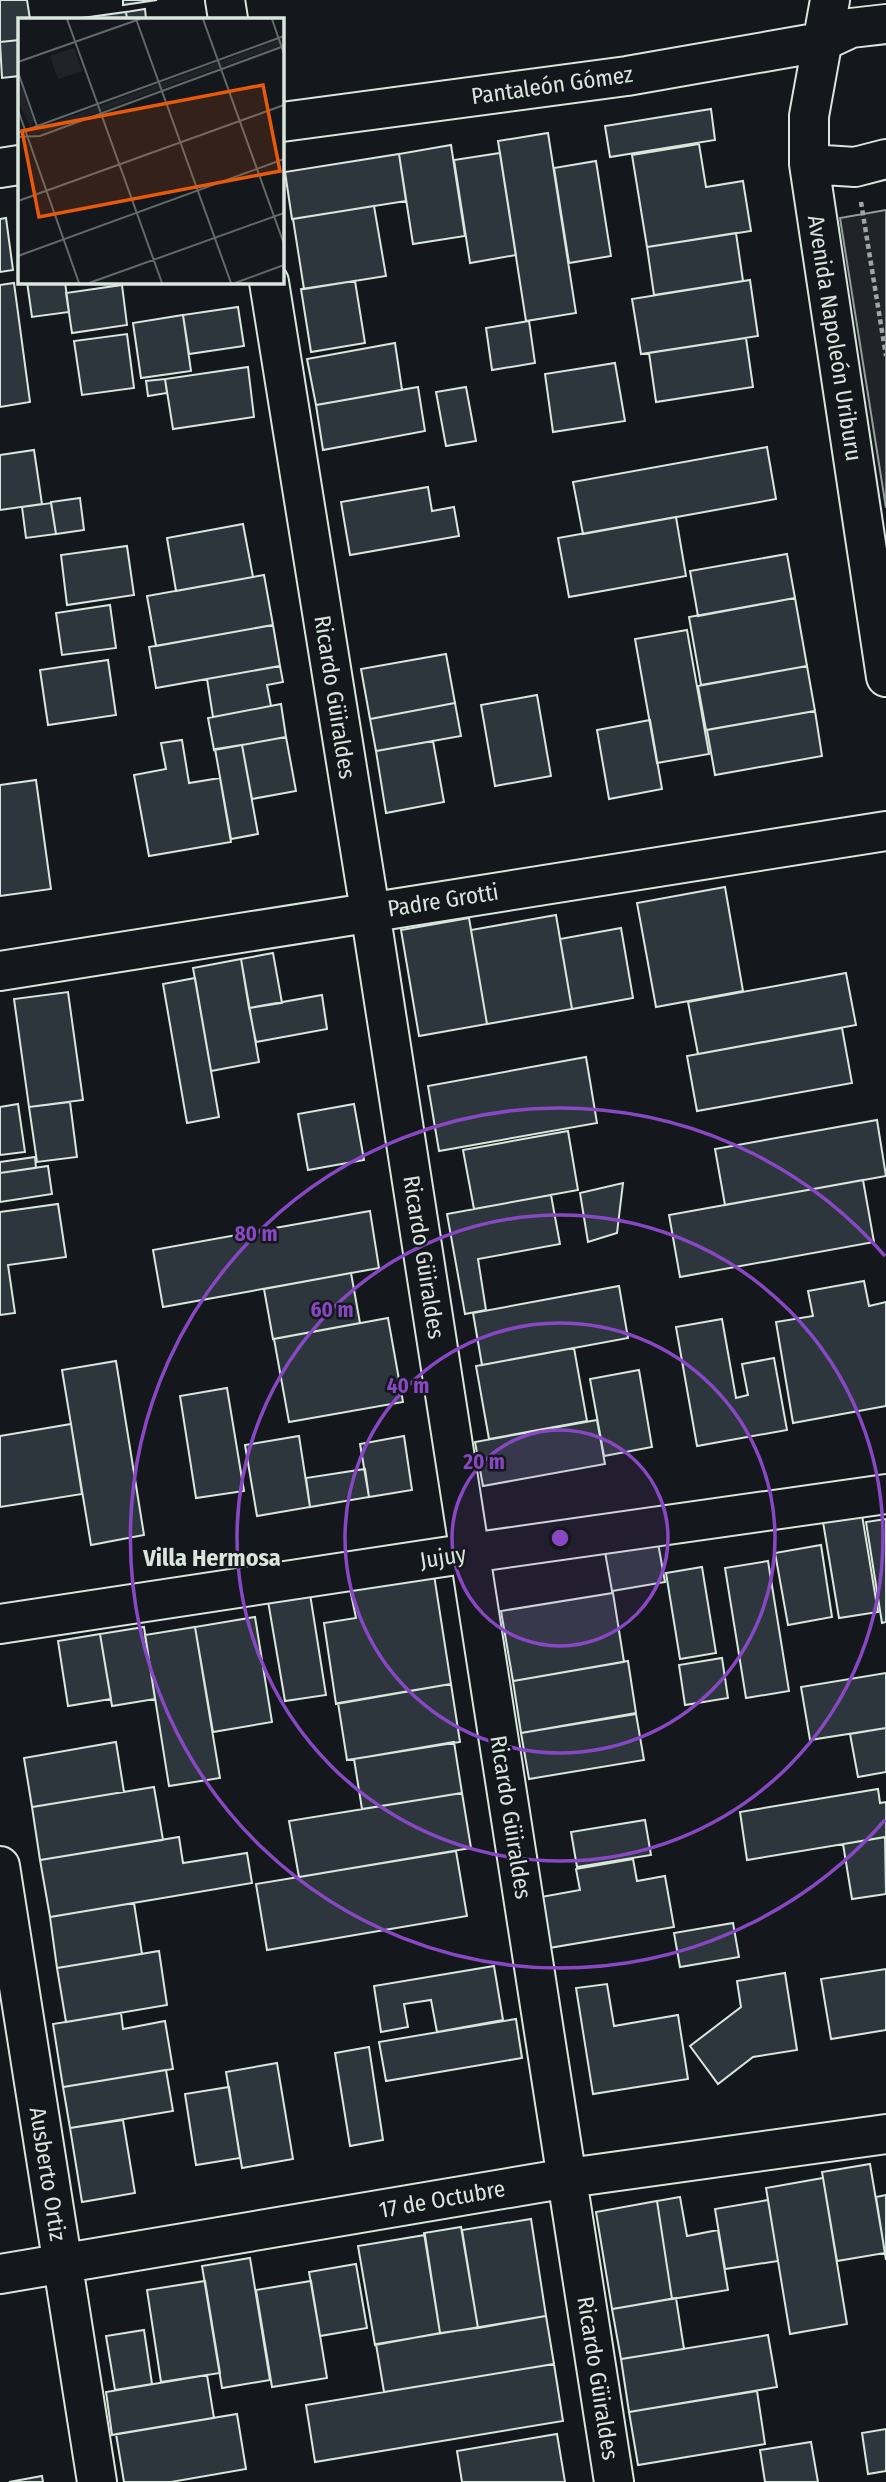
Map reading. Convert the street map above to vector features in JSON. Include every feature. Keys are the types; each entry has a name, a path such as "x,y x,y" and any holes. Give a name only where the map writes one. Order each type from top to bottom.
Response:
{"street":[{"path":"225,0 228,18"},
{"name":"Avenida Napoleón Uriburu","path":"830,0 809,116 809,164 886,677"},
{"path":"884,0 886,18"},
{"name":"Pantaleón Gómez","path":"284,121 627,76 821,42 851,28 886,24"},
{"path":"809,164 871,163"},
{"path":"0,168 18,165"},
{"name":"Ricardo Güiraldes","path":"268,284 370,911 614,2482"},
{"name":"Padre Grotti","path":"0,971 886,831"},
{"name":"Jujuy","path":"0,1624 886,1494"},
{"name":"Ausberto Ortiz","path":"0,1866 97,2482"},
{"name":"17 de Octubre","path":"0,2274 568,2178 886,2134"}],"path":[{"path":"871,163 886,356"}],"shaded area":[{"path":"886,210 886,508 840,218"}],"building":[{"path":"0,0 27,0 30,18 18,18 18,40 0,42"},
{"path":"123,0 157,0 123,5"},
{"path":"145,9 146,18 127,18 126,12"},
{"path":"126,12 127,18 82,18"},
{"path":"18,40 18,76 2,78 0,42"},
{"path":"711,109 715,140 610,157 605,126"},
{"path":"548,133 576,313 526,321 498,141"},
{"path":"699,144 706,187 743,181 751,231 647,247 632,155"},
{"path":"451,145 465,236 413,244 399,154"},
{"path":"500,153 516,255 470,263 454,160"},
{"path":"399,154 406,201 292,219 285,172"},
{"path":"596,161 611,256 569,263 554,168"},
{"path":"374,206 386,276 304,289 293,219"},
{"path":"6,218 13,270 0,272 0,219"},
{"path":"736,233 743,281 654,295 647,247"},
{"path":"750,280 758,336 641,354 632,299"},
{"path":"355,281 365,343 311,352 301,289"},
{"path":"14,283 30,402 0,407 0,285"},
{"path":"27,284 65,284 69,312 32,317"},
{"path":"122,285 127,325 72,333 66,293"},
{"path":"238,307 244,346 189,354 183,315"},
{"path":"183,315 191,371 141,378 133,323"},
{"path":"529,321 535,363 492,370 486,328"},
{"path":"127,334 134,388 82,395 74,341"},
{"path":"746,338 753,387 656,402 649,353"},
{"path":"395,343 402,390 316,405 307,359"},
{"path":"615,363 625,421 553,432 545,374"},
{"path":"248,367 254,417 173,429 165,379"},
{"path":"165,379 167,393 148,396 146,381"},
{"path":"418,387 425,431 323,450 316,405"},
{"path":"466,387 476,441 446,446 436,392"},
{"path":"767,447 776,499 583,534 573,482"},
{"path":"34,450 42,504 0,510 0,455"},
{"path":"428,487 432,511 454,507 459,536 350,555 341,502"},
{"path":"80,498 84,530 56,534 51,502"},
{"path":"51,503 56,534 26,538 22,507"},
{"path":"676,517 686,576 569,597 558,538"},
{"path":"243,524 253,577 176,591 167,538"},
{"path":"127,546 134,595 67,605 61,555"},
{"path":"787,554 795,598 698,616 690,571"},
{"path":"264,575 273,625 156,646 147,596"},
{"path":"795,598 807,666 701,685 689,617"},
{"path":"110,605 116,648 62,655 56,613"},
{"path":"273,625 280,666 156,688 149,647"},
{"path":"687,630 709,754 657,763 635,639"},
{"path":"446,654 455,703 370,719 361,669"},
{"path":"108,660 116,715 48,725 40,670"},
{"path":"280,666 283,682 267,685 271,706 213,717 207,679"},
{"path":"807,666 815,711 706,730 698,686"},
{"path":"537,695 551,776 495,786 481,705"},
{"path":"455,703 461,736 376,751 370,719"},
{"path":"281,704 286,737 214,750 208,718"},
{"path":"815,711 822,756 715,775 707,730"},
{"path":"650,720 662,789 609,799 597,730"},
{"path":"286,737 296,791 252,799 242,745"},
{"path":"182,740 189,783 220,778 231,842 149,856 134,775 166,769 161,743"},
{"path":"433,741 444,802 386,813 376,751"},
{"path":"242,745 258,834 231,839 215,749"},
{"path":"36,780 51,889 0,896 0,785"},
{"path":"725,887 743,991 656,1007 637,903"},
{"path":"556,915 572,1009 487,1024 471,930"},
{"path":"469,918 487,1024 419,1036 401,930"},
{"path":"621,928 633,998 572,1009 560,939"},
{"path":"273,953 282,1003 249,1008 241,959"},
{"path":"241,959 259,1062 211,1071 193,968"},
{"path":"846,973 856,1025 698,1054 688,1002"},
{"path":"195,978 219,1117 187,1123 163,984"},
{"path":"68,992 83,1100 29,1107 14,999"},
{"path":"322,995 327,1029 256,1042 249,1008"},
{"path":"842,1028 852,1083 697,1111 687,1056"},
{"path":"586,1057 597,1123 439,1151 428,1086"},
{"path":"70,1102 77,1157 37,1162 29,1107"},
{"path":"18,1104 25,1152 0,1155 0,1107"},
{"path":"354,1104 364,1160 308,1170 298,1114"},
{"path":"877,1120 886,1176 725,1205 715,1149"},
{"path":"568,1131 578,1190 474,1209 463,1150"},
{"path":"35,1157 36,1168 0,1173 0,1162"},
{"path":"48,1166 52,1194 0,1202 0,1173"},
{"path":"863,1180 874,1242 680,1277 669,1215"},
{"path":"623,1183 617,1233 588,1242 580,1193"},
{"path":"551,1195 560,1244 478,1259 486,1310 465,1314 447,1214"},
{"path":"58,1204 66,1257 8,1265 15,1313 0,1315 0,1212"},
{"path":"370,1211 379,1268 163,1307 153,1250"},
{"path":"351,1273 360,1323 273,1339 264,1289"},
{"path":"864,1281 869,1306 886,1302 886,1406 793,1423 776,1322 813,1316 808,1291"},
{"path":"619,1286 628,1338 482,1365 473,1313"},
{"path":"388,1318 403,1402 289,1422 274,1339"},
{"path":"722,1319 736,1398 748,1395 742,1364 774,1358 787,1430 697,1446 676,1327"},
{"path":"574,1348 587,1421 489,1439 476,1366"},
{"path":"116,1361 144,1535 91,1545 62,1370"},
{"path":"639,1370 652,1447 604,1456 590,1379"},
{"path":"227,1388 244,1491 196,1498 180,1396"},
{"path":"597,1420 605,1464 483,1486 475,1442"},
{"path":"71,1424 82,1494 0,1507 0,1436"},
{"path":"299,1436 310,1507 257,1516 245,1445"},
{"path":"404,1436 412,1490 369,1497 360,1444"},
{"path":"365,1469 369,1497 310,1507 306,1478"},
{"path":"862,1515 878,1612 839,1618 823,1522"},
{"path":"886,1519 886,1622 882,1623 866,1522"},
{"path":"658,1543 665,1582 612,1591 605,1552"},
{"path":"821,1545 832,1617 788,1625 775,1553"},
{"path":"768,1561 789,1691 746,1698 725,1568"},
{"path":"702,1567 716,1653 680,1659 666,1573"},
{"path":"434,1575 451,1684 336,1704 324,1623 356,1618 350,1589"},
{"path":"613,1593 624,1662 513,1681 501,1611"},
{"path":"310,1594 326,1695 285,1701 268,1601"},
{"path":"255,1617 272,1722 213,1732 195,1627"},
{"path":"144,1627 155,1699 112,1706 100,1634"},
{"path":"195,1627 220,1778 169,1786 145,1635"},
{"path":"100,1634 111,1699 68,1706 58,1641"},
{"path":"722,1658 728,1698 685,1705 679,1665"},
{"path":"628,1661 636,1713 521,1733 513,1681"},
{"path":"886,1673 886,1728 810,1740 801,1687"},
{"path":"451,1684 460,1742 347,1760 338,1703"},
{"path":"636,1714 644,1760 529,1779 521,1733"},
{"path":"886,1728 886,1772 858,1777 850,1734"},
{"path":"116,1742 124,1792 32,1807 24,1758"},
{"path":"454,1742 462,1793 362,1809 354,1759"},
{"path":"154,1787 163,1840 40,1860 32,1807"},
{"path":"878,1789 880,1803 886,1802 886,1837 747,1860 740,1812"},
{"path":"462,1793 471,1848 299,1877 289,1821"},
{"path":"645,1820 651,1855 577,1867 571,1832"},
{"path":"179,1837 183,1863 247,1853 252,1883 50,1917 40,1860"},
{"path":"885,1837 886,1894 852,1899 843,1844"},
{"path":"456,1851 467,1916 267,1950 256,1884"},
{"path":"633,1859 637,1881 665,1876 674,1927 549,1948 541,1897 580,1890 576,1869"},
{"path":"134,1903 142,1954 57,1968 50,1917"},
{"path":"733,1923 739,1957 680,1967 674,1933"},
{"path":"159,1951 167,2005 66,2022 57,1968"},
{"path":"494,1966 503,2020 437,2032 431,2000 404,2004 408,2027 381,2032 374,1986"},
{"path":"886,1969 886,2030 831,2039 821,1979"},
{"path":"785,1973 797,2050 753,2057 718,2084 690,2046 741,2007 737,1981"},
{"path":"607,1984 614,2026 678,2015 688,2079 593,2094 576,1988"},
{"path":"121,2013 123,2029 165,2021 173,2069 63,2087 53,2024"},
{"path":"516,2019 522,2058 386,2081 379,2042"},
{"path":"369,2047 383,2140 350,2146 335,2053"},
{"path":"277,2063 293,2159 242,2168 226,2072"},
{"path":"166,2070 173,2111 70,2128 63,2087"},
{"path":"229,2087 240,2158 196,2165 185,2094"},
{"path":"123,2120 135,2193 82,2202 70,2128"},
{"path":"870,2164 885,2253 837,2261 822,2172"},
{"path":"823,2178 847,2324 790,2334 766,2188"},
{"path":"886,2195 886,2260 876,2197"},
{"path":"680,2197 687,2236 718,2230 728,2290 672,2299 657,2201"},
{"path":"768,2200 778,2261 725,2269 715,2209"},
{"path":"657,2201 672,2299 612,2309 596,2212"},
{"path":"531,2219 546,2316 478,2328 462,2230"},
{"path":"461,2227 478,2328 440,2333 424,2233"},
{"path":"425,2235 440,2333 375,2345 358,2246"},
{"path":"250,2258 270,2380 222,2388 202,2266"},
{"path":"356,2264 367,2328 320,2336 309,2272"},
{"path":"205,2281 220,2373 161,2382 147,2290"},
{"path":"311,2281 327,2378 272,2387 256,2290"},
{"path":"676,2298 684,2349 621,2359 612,2309"},
{"path":"546,2316 554,2364 384,2392 376,2344"},
{"path":"144,2330 152,2384 115,2390 106,2336"},
{"path":"768,2335 777,2387 629,2412 621,2359"},
{"path":"554,2364 563,2421 315,2462 306,2405"},
{"path":"207,2375 214,2418 112,2435 106,2392"},
{"path":"757,2391 765,2444 638,2465 629,2412"},
{"path":"237,2414 246,2469 171,2482 124,2482 116,2434"},
{"path":"886,2429 886,2471 868,2474 862,2433"},
{"path":"557,2434 565,2482 462,2482 457,2451"},
{"path":"811,2442 818,2482 765,2482 760,2450"},
{"path":"42,2476 43,2482 9,2482"}],"district":[{"name":"Villa Hermosa","path":"212,1558"}]}
